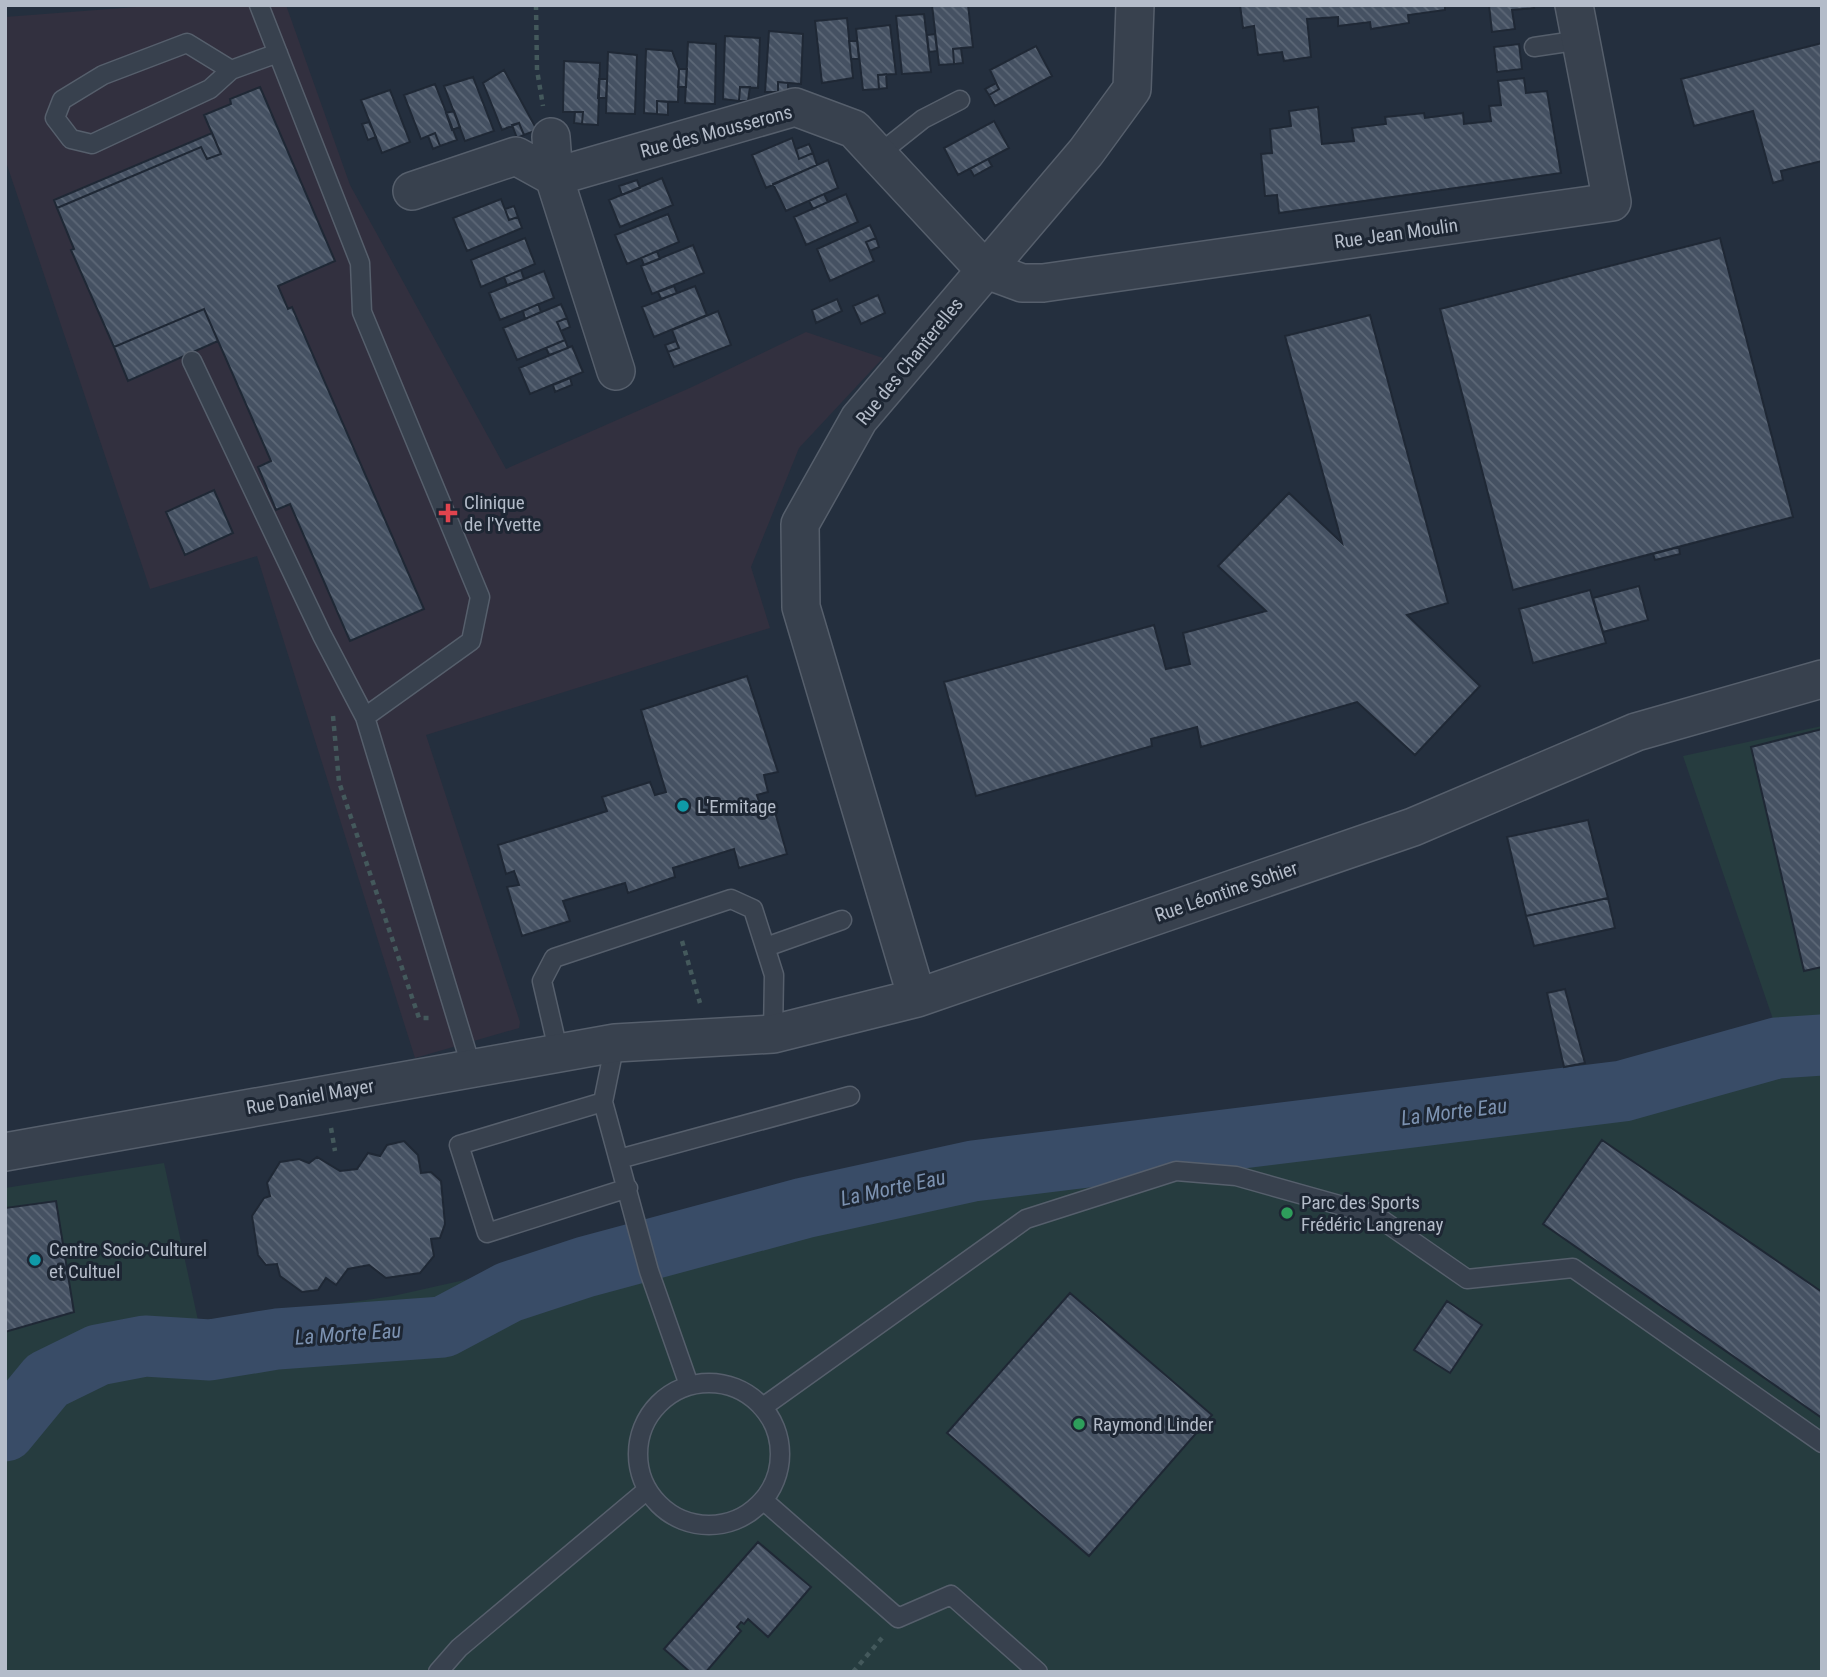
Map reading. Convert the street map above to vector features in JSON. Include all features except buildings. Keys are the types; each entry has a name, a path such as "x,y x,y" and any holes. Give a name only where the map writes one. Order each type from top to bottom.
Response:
{"street":[{"name":"Rue des Chanterelles","path":"917,998 800,607 800,524 859,419 1086,152 1132,89 1135,5"},
{"name":"Rue Jean Moulin","path":"984,269 1022,283 1043,283 1612,202 1577,22"},
{"name":"Rue des Mousserons","path":"554,177 795,107 854,129 984,269"},
{"path":"548,125 554,177 616,370"},
{"path":"412,191 516,156 554,177"},
{"name":"Rue Léontine Sohier","path":"615,1043 774,1034 917,998 1413,827 1636,733 1822,679"},
{"name":"Rue Daniel Mayer","path":"5,1152 471,1066 615,1043"}],"lane":[{"path":"259,5 360,263 362,312 480,597 471,641 365,717"},
{"path":"1534,47 1577,22"},
{"path":"231,70 187,43 103,75 62,100 55,118 71,139 92,144 210,89 231,70 278,53"},
{"path":"879,154 923,119 960,100"},
{"path":"192,361 322,635 365,717 471,1066"},
{"path":"559,1054 542,981 554,958 731,900 753,909 766,947 774,975 774,1034"},
{"path":"766,947 842,920"},
{"path":"615,1043 603,1102 649,1271 689,1385"},
{"path":"620,1159 850,1096"},
{"path":"603,1102 459,1145 487,1233 628,1188"},
{"path":"763,1407 1026,1219 1176,1171 1237,1177 1375,1215 1467,1279 1573,1268 1822,1443"},
{"path":"689,1385 728,1385 751,1396 763,1407 775,1429 780,1453 776,1478 763,1500 744,1516 720,1524 696,1524 672,1516 647,1490 638,1467 638,1442 650,1414 666,1396 689,1385"},
{"path":"438,1672 459,1648 647,1490"},
{"path":"763,1500 898,1618 951,1595 1038,1672"}],"path":[{"path":"536,5 537,70 548,125"},
{"path":"676,917 709,1037"},
{"path":"853,1672 898,1618"}],"shaded area":[{"name":"Clinique de l'Yvette","path":"162,5 286,5 350,185 506,469 692,387 806,332 883,358 799,448 751,567 770,628 426,735 520,1022 519,1028 415,1058 257,556 150,589 5,159 5,17"}],"green space":[{"name":"Parc des Sports Frédéric Langrenay","path":"1822,726 1822,1672 5,1672 5,1188 164,1163 199,1325 393,1296 652,1238 977,1156 1449,1096 1630,1077 1777,1031 1683,756"}],"waterway":[{"name":"La Morte Eau","path":"5,1431 47,1380 98,1355 145,1346 210,1350 277,1339 443,1327 509,1292 585,1267 804,1208 973,1171 1623,1091 1777,1048 1822,1045"}],"place":[{"name":"Clinique de l'Yvette","path":"448,513"},
{"name":"L'Ermitage","path":"683,806"},
{"name":"Parc des Sports Frédéric Langrenay","path":"1287,1213"},
{"name":"Centre Socio-Culturel et Cultuel","path":"35,1260"},
{"name":"Raymond Linder","path":"1079,1424"}]}
